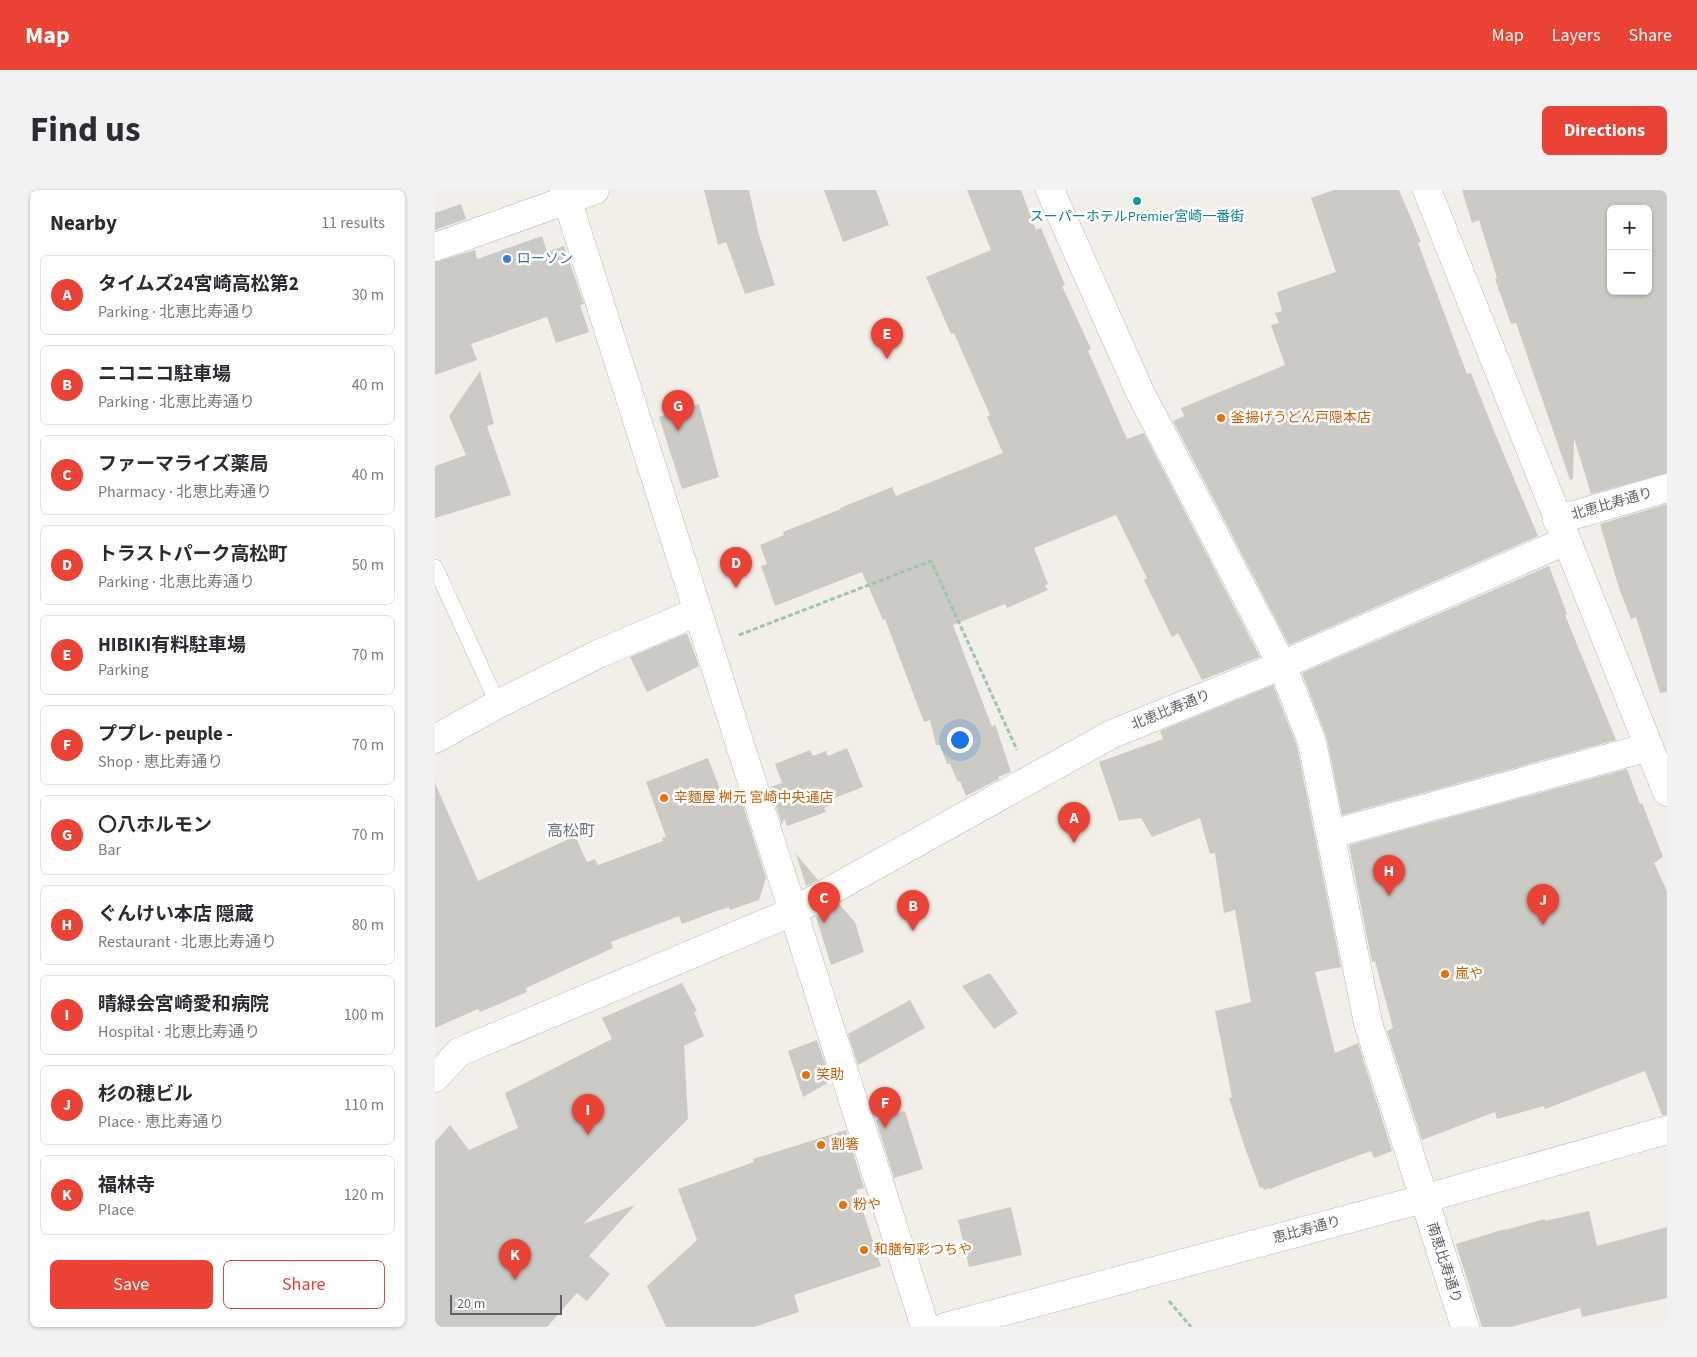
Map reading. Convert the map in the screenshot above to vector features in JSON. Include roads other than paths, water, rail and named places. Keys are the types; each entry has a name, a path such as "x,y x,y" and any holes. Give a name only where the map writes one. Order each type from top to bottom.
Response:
{"street":[{"path":"435,247 566,195 595,190"},
{"name":"南恵比寿通り","path":"1049,190 1140,392 1282,665 1312,742 1369,1023 1423,1199 1465,1327"},
{"path":"1427,190 1667,792"},
{"path":"566,195 925,1327"},
{"name":"北恵比寿通り","path":"435,1078 459,1052 792,912 1112,734 1282,665 1562,530 1667,488"},
{"path":"435,739 498,704 598,654 697,612"},
{"path":"1331,834 1649,747"},
{"name":"恵比寿通り","path":"945,1327 1423,1199 1667,1130"}],"lane":[{"path":"435,567 498,704"}],"place":[{"name":"スーパーホテルPremier宮崎一番街","path":"1137,201"},
{"name":"ローソン","path":"507,259"},
{"name":"HIBIKI有料駐車場","path":"887,359"},
{"name":"釜揚げうどん戸隠本店","path":"1221,418"},
{"name":"〇八ホルモン","path":"678,431"},
{"name":"トラストパーク高松町","path":"736,588"},
{"name":"辛麵屋 桝元 宮崎中央通店","path":"664,798"},
{"name":"タイムズ24宮崎高松第2","path":"1074,843"},
{"name":"ぐんけい本店 隠蔵","path":"1389,896"},
{"name":"ファーマライズ薬局","path":"824,923"},
{"name":"杉の穂ビル","path":"1543,925"},
{"name":"ニコニコ駐車場","path":"913,931"},
{"name":"嵐や","path":"1445,974"},
{"name":"笑助","path":"806,1075"},
{"name":"ププレ- peuple -","path":"885,1128"},
{"name":"晴緑会宮崎愛和病院","path":"588,1135"},
{"name":"割箸","path":"821,1145"},
{"name":"粉や","path":"843,1205"},
{"name":"和膳旬彩つちや","path":"864,1250"},
{"name":"福林寺","path":"515,1280"}],"district":[{"name":"高松町","path":"571,831"}]}
